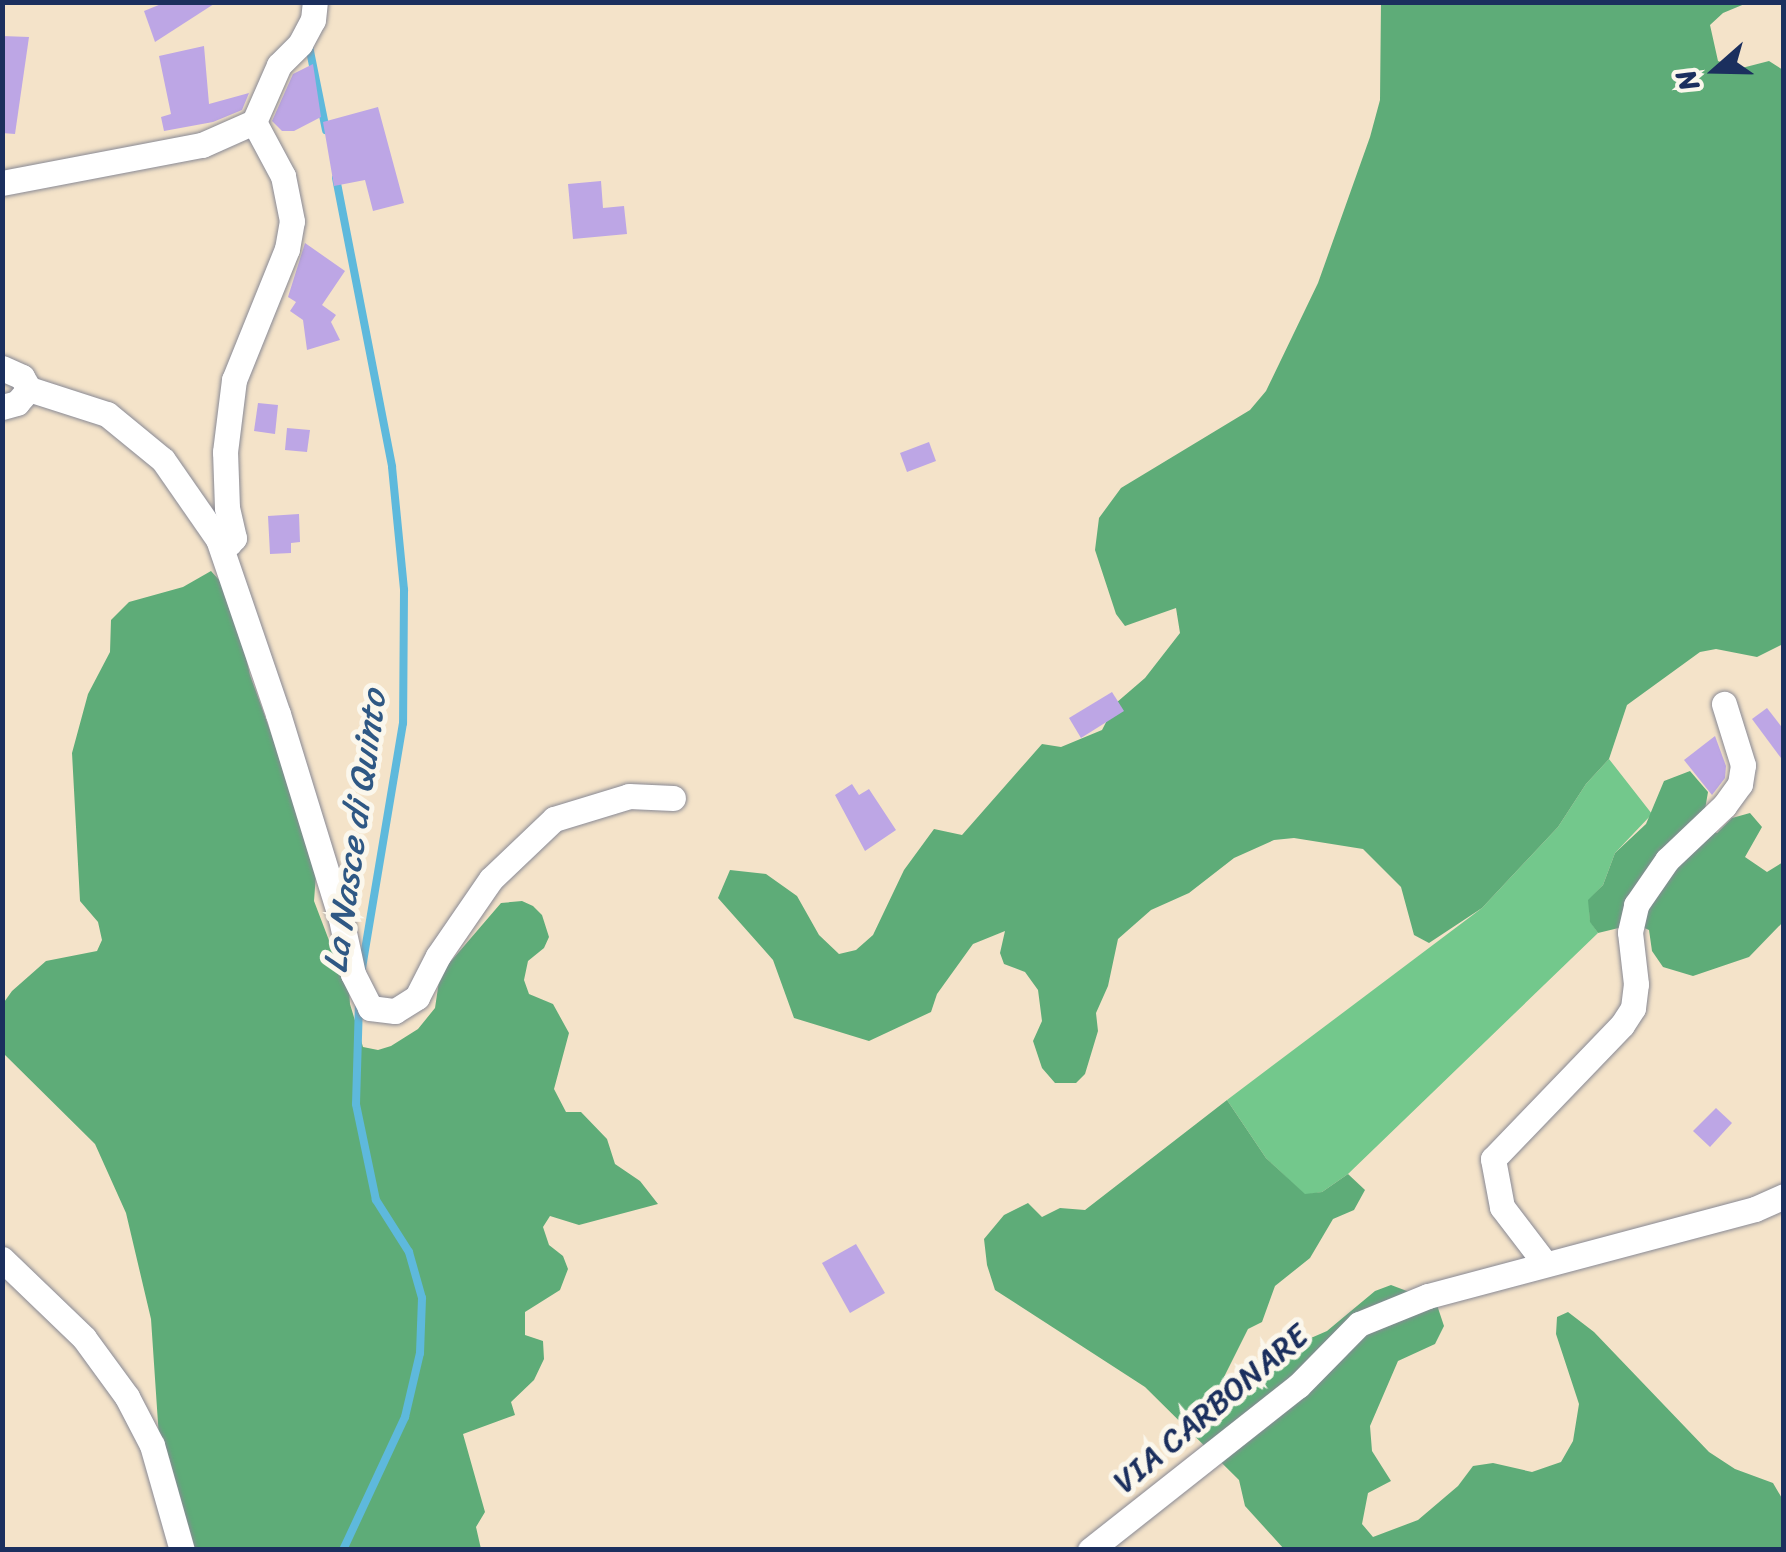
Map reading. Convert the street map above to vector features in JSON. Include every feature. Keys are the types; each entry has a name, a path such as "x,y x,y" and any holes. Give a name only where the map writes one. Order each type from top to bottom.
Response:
{"street":[{"path":"2,182 202,145 254,122 279,65 300,44 313,20 314,2"},
{"path":"218,539 230,544 234,538 226,508 225,452 234,380 287,249 292,221 283,176 254,122"},
{"path":"2,368 22,377 29,390 107,414 164,460 218,539 278,714 341,919 353,974 370,1008 395,1011 417,997 438,956 491,880 554,819 629,796 673,798"},
{"path":"2,407 17,404 29,390"},
{"path":"1544,1262 1502,1206 1493,1160 1622,1025 1633,1008 1636,984 1630,932 1636,906 1667,860 1724,806 1740,784 1743,765 1724,704"},
{"name":"VIA CARBONARE","path":"1090,1550 1298,1386 1359,1324 1428,1296 1544,1262 1755,1209 1784,1196"},
{"path":"2,1259 84,1338 127,1397 152,1446 182,1550"}],"green space":[{"path":"1381,3 1747,3 1723,13 1710,25 1718,61 1738,69 1769,61 1783,70 1783,644 1757,657 1716,649 1700,652 1627,705 1609,759 1586,784 1558,827 1482,908 1429,943 1414,935 1401,887 1363,849 1294,838 1274,840 1234,858 1189,893 1151,910 1118,939 1108,986 1096,1013 1098,1031 1085,1074 1076,1083 1055,1083 1042,1068 1033,1041 1042,1021 1038,990 1025,972 1004,964 1000,953 1005,931 973,944 937,994 931,1012 869,1041 794,1018 773,960 718,898 730,870 766,874 797,896 819,935 839,954 856,950 873,935 904,870 934,829 962,835 1042,744 1061,747 1102,730 1116,703 1145,678 1180,633 1176,608 1125,626 1116,614 1095,550 1099,518 1121,488 1250,410 1266,391 1318,283 1370,137 1380,100"},
{"path":"211,571 220,581 240,631 250,675 317,861 314,901 330,943 348,971 350,1004 363,1047 378,1050 391,1046 418,1029 435,1008 440,974 501,903 522,901 533,906 542,915 549,937 544,948 528,961 524,980 529,994 553,1004 569,1033 554,1089 566,1112 581,1112 607,1139 615,1164 640,1181 658,1204 579,1225 550,1216 543,1227 549,1245 563,1256 568,1269 560,1290 525,1312 525,1335 543,1341 544,1359 534,1380 511,1402 515,1415 463,1434 485,1512 476,1527 481,1549 184,1549 159,1438 151,1319 126,1213 95,1144 3,1053 2,1005 12,991 46,961 97,951 102,940 98,922 80,901 72,753 88,694 110,652 111,620 129,602 183,587"},
{"path":"1609,759 1652,814 1615,853 1603,885 1589,900 1590,921 1598,933 1348,1174 1322,1192 1305,1195 1266,1158 1227,1100 1482,908 1558,827 1586,784"},
{"path":"1690,771 1708,792 1702,827 1717,833 1732,818 1750,813 1762,827 1745,857 1767,872 1783,862 1783,922 1749,957 1693,976 1663,967 1652,951 1649,930 1635,924 1598,933 1590,922 1588,900 1603,885 1615,853 1646,824 1664,781"},
{"path":"1227,1100 1266,1158 1305,1194 1322,1192 1348,1174 1365,1190 1354,1210 1333,1219 1310,1258 1275,1286 1262,1322 1248,1329 1224,1377 1240,1378 1269,1368 1304,1341 1327,1331 1375,1291 1391,1285 1436,1302 1444,1326 1435,1344 1398,1361 1370,1426 1372,1451 1391,1481 1368,1493 1362,1524 1373,1537 1418,1520 1458,1486 1473,1466 1493,1463 1532,1472 1561,1462 1573,1441 1579,1404 1556,1334 1557,1317 1568,1312 1594,1332 1709,1452 1735,1469 1773,1483 1783,1500 1783,1549 1284,1549 1245,1506 1239,1480 1145,1387 995,1290 987,1265 984,1239 1004,1215 1028,1203 1042,1217 1060,1208 1085,1210"}],"building":[{"path":"166,2 217,2 155,42 144,11"},
{"path":"2,36 29,37 15,134 2,133"},
{"path":"204,46 209,104 249,93 242,110 213,122 164,131 161,117 171,114 159,56"},
{"path":"313,64 321,117 294,131 282,131 272,121 293,74"},
{"path":"378,107 404,203 373,211 365,180 334,186 323,122"},
{"path":"601,181 603,208 624,206 627,234 573,239 568,184"},
{"path":"305,243 345,271 322,305 336,315 331,322 340,340 307,350 303,320 290,311 296,302 288,297"},
{"path":"258,403 278,405 275,434 254,431"},
{"path":"287,428 310,430 307,452 285,450"},
{"path":"929,442 936,461 907,472 900,453"},
{"path":"299,514 300,542 291,543 291,553 270,554 268,516"},
{"path":"1112,692 1124,711 1081,738 1069,718"},
{"path":"1767,708 1784,730 1784,762 1752,719"},
{"path":"1715,736 1726,766 1725,778 1712,795 1684,760"},
{"path":"852,784 859,795 869,789 896,830 865,851 835,795"},
{"path":"1716,1108 1732,1123 1710,1147 1693,1131"},
{"path":"856,1244 885,1293 850,1313 822,1263"}],"waterway":[{"name":"La Nasce di Quinto","path":"309,46 326,130"},
{"name":"La Nasce di Quinto","path":"336,178 392,467 404,590 403,723 362,969"},
{"name":"La Nasce di Quinto","path":"343,1550 405,1417 420,1353 422,1298 409,1252 376,1200 356,1104 359,1003"}]}
